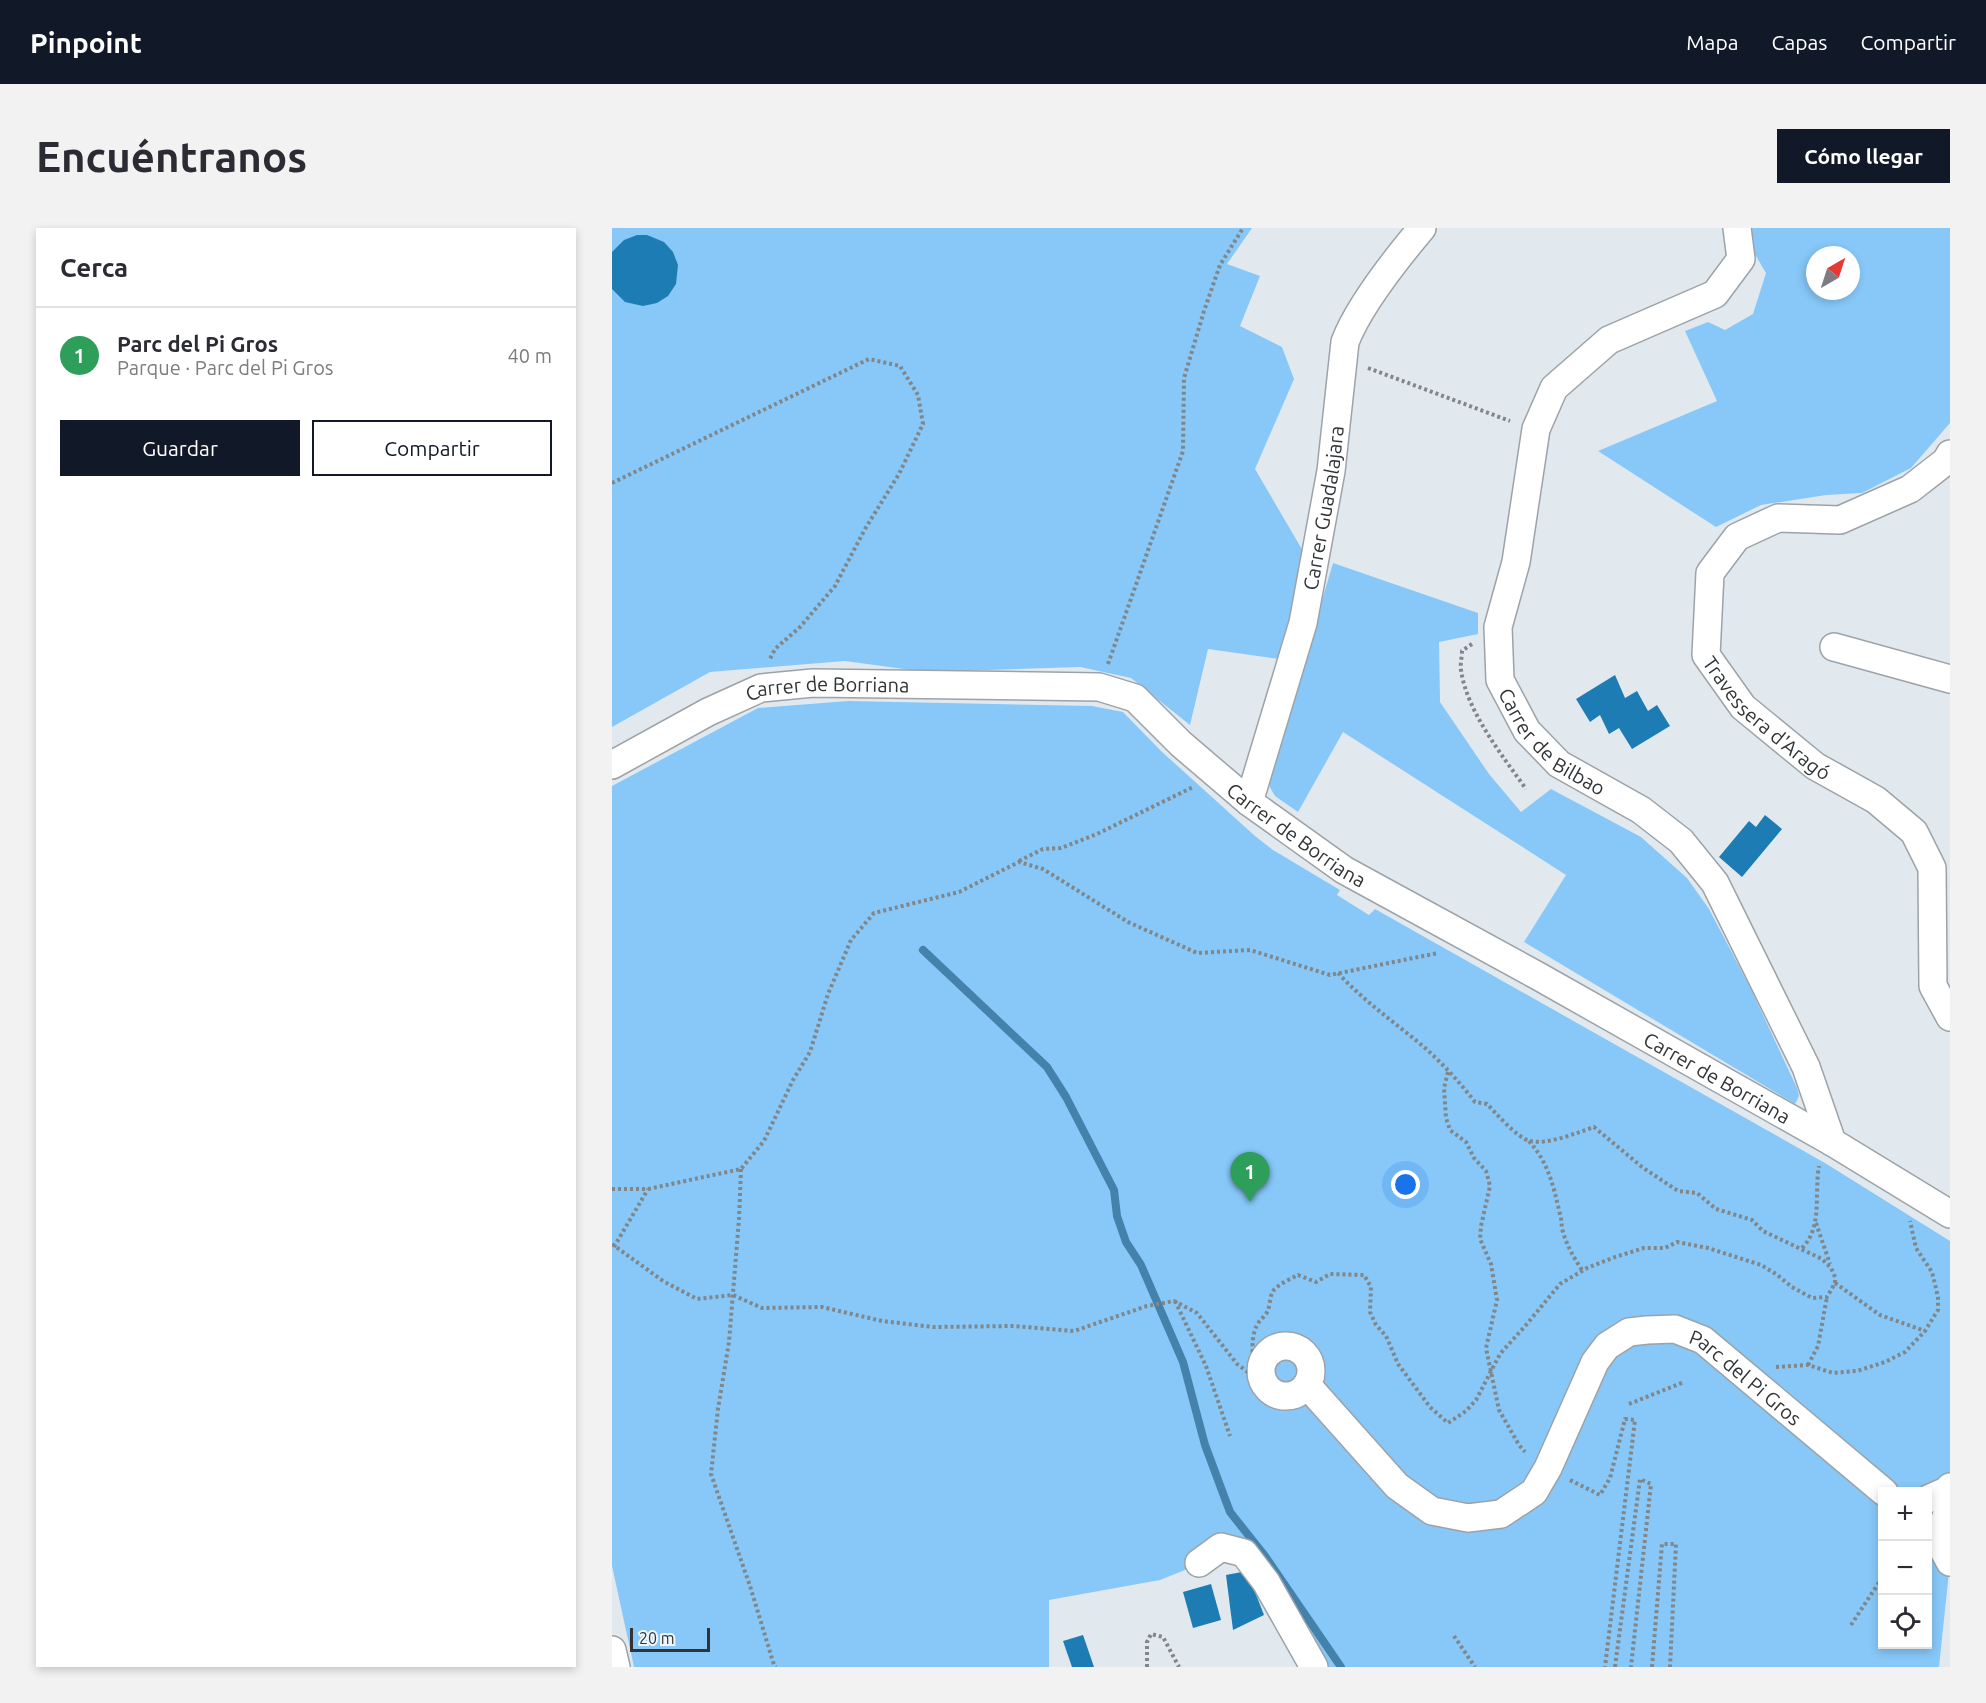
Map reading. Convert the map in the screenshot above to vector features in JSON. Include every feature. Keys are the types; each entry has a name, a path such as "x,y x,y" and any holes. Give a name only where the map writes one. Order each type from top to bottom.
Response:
{"street":[{"name":"Carrer Guadalajara","path":"1249,802 1303,623 1331,471 1345,342 1351,326 1400,255 1422,228"},
{"name":"Carrer de Bilbao","path":"1737,228 1741,259 1715,294 1609,340 1554,388 1536,429 1516,562 1498,627 1500,680 1527,731 1559,764 1641,810 1681,841 1715,883 1806,1067 1832,1142"},
{"name":"Travessera d'Aragó","path":"1950,454 1946,461 1911,489 1840,520 1778,518 1737,537 1710,573 1706,655 1743,708 1815,766 1876,800 1914,832 1932,868 1933,986 1950,1017"},
{"path":"1834,647 1950,679"},
{"name":"Carrer de Borriana","path":"612,765 708,712 762,688 813,683 1099,687 1135,698 1181,744 1249,802 1344,870 1832,1142 1950,1214"},
{"name":"Parc del Pi Gros","path":"1307,1385 1396,1486 1432,1510 1468,1518 1502,1514 1534,1492 1548,1468 1595,1362 1607,1346 1629,1332 1675,1329 1703,1340 1879,1487"},
{"path":"1287,1346 1296,1348 1308,1358 1312,1371 1307,1385 1297,1395 1285,1396 1272,1391 1263,1380 1261,1370 1265,1359 1272,1351 1287,1346"},
{"path":"1932,1497 1950,1488"},
{"path":"1941,1542 1950,1505"},
{"path":"1199,1563 1221,1547 1244,1552 1266,1582 1314,1667"},
{"path":"612,1650 616,1667"}],"path":[{"path":"1099,687 1184,451 1184,378 1204,311 1220,265 1243,228"},
{"path":"612,483 868,359 900,366 918,395 922,424 898,474 835,586 800,627 776,649 764,672 762,688"},
{"path":"1361,366 1512,422"},
{"path":"776,1667 711,1474 718,1409 729,1342 741,1169 764,1141 793,1080 810,1052 828,994 851,940 874,913 959,892 1043,849 1061,848 1097,834 1175,797 1215,774"},
{"path":"1019,861 1043,869 1128,922 1197,953 1250,950 1330,975 1443,952 1473,940"},
{"path":"1338,973 1356,993 1415,1039 1475,1102 1487,1104 1506,1124 1529,1141 1541,1155 1549,1170 1562,1230 1582,1270"},
{"path":"1448,1072 1444,1088 1446,1118 1450,1130 1466,1142 1474,1158 1486,1171 1490,1186 1480,1239 1491,1264 1497,1300 1486,1348 1499,1410 1519,1445 1527,1454 1600,1496 1610,1478 1625,1419 1635,1419 1605,1667"},
{"path":"1529,1141 1556,1139 1594,1127 1642,1167 1678,1191 1697,1193 1716,1209 1752,1220 1763,1231 1802,1248 1822,1259 1831,1268"},
{"path":"1802,1248 1810,1239 1815,1220 1821,1158 1832,1142"},
{"path":"612,1189 648,1189 741,1169"},
{"path":"1742,1373 1779,1366 1808,1365 1833,1373 1857,1371 1905,1352 1925,1330 1938,1310 1938,1297 1932,1272 1916,1248 1902,1185"},
{"path":"648,1189 613,1245 663,1281 697,1299 733,1295 762,1308 822,1307 882,1321 933,1327 1014,1326 1074,1331 1147,1306 1174,1301 1197,1313 1237,1364 1253,1376 1263,1380"},
{"path":"1808,1365 1818,1347 1827,1297 1834,1283 1815,1220"},
{"path":"1263,1380 1254,1362 1254,1339 1257,1326 1268,1311 1273,1292 1298,1275 1316,1282 1330,1274 1364,1275 1371,1287 1370,1312 1376,1325 1386,1336 1398,1364 1430,1407 1448,1423 1466,1411 1476,1400 1500,1354 1560,1284 1582,1270 1615,1257 1644,1248 1665,1248 1677,1242 1740,1257 1761,1265 1812,1298 1827,1297"},
{"path":"1834,1283 1880,1316 1925,1330"},
{"path":"1174,1301 1206,1366 1230,1436"},
{"path":"1629,1404 1684,1382"},
{"path":"1615,1667 1640,1479 1651,1484 1631,1667"},
{"path":"1652,1667 1662,1544 1676,1544 1670,1667"},
{"path":"1851,1625 1878,1584"},
{"path":"1147,1667 1147,1642 1151,1634 1163,1637 1179,1667"},
{"path":"1454,1636 1475,1667"}],"shaded area":[{"path":"612,228 1252,228 1227,264 1260,276 1240,326 1282,347 1294,379 1255,469 1307,558 1279,659 1208,649 1190,725 1131,678 1080,667 926,672 845,661 710,672 612,727"},
{"path":"1747,228 1950,228 1950,423 1911,468 1862,493 1826,495 1761,505 1716,527 1598,451 1717,401 1685,331 1708,322 1725,330 1753,314 1766,273 1753,251"},
{"path":"1333,563 1478,613 1478,634 1439,642 1440,702 1489,774 1521,812 1551,789 1641,837 1687,878 1709,909 1750,987 1797,1088 1799,1096 1795,1104 1524,942 1566,875 1343,732 1298,812 1275,796 1268,784"},
{"path":"848,701 1092,706 1123,712 1161,751 1255,836 1273,850 1340,890 1337,895 1369,915 1375,909 1825,1163 1950,1241 1950,1562 1939,1667 1321,1667 1262,1564 1212,1546 1185,1570 1160,1580 1049,1600 1049,1667 634,1667 612,1566 612,786 758,708"}],"building":[{"path":"637,235 647,235 664,242 673,252 678,265 676,284 668,296 657,303 643,306 625,302 612,289 612,252 624,240"},
{"path":"1615,675 1625,698 1637,691 1648,711 1657,705 1670,726 1632,749 1619,728 1609,734 1600,715 1590,722 1576,699"},
{"path":"1765,815 1782,829 1742,877 1719,857 1749,821 1756,827"},
{"path":"1247,1571 1264,1615 1233,1630 1226,1575"},
{"path":"1211,1584 1221,1620 1193,1628 1183,1592"},
{"path":"1083,1635 1094,1667 1072,1667 1063,1641"}],"waterway":[{"path":"923,950 1047,1067 1066,1097 1114,1190 1117,1216 1126,1242 1141,1265 1183,1362 1205,1445 1230,1512 1265,1556 1341,1667"}],"place":[{"name":"Parc del Pi Gros","path":"1250,1202"}]}
